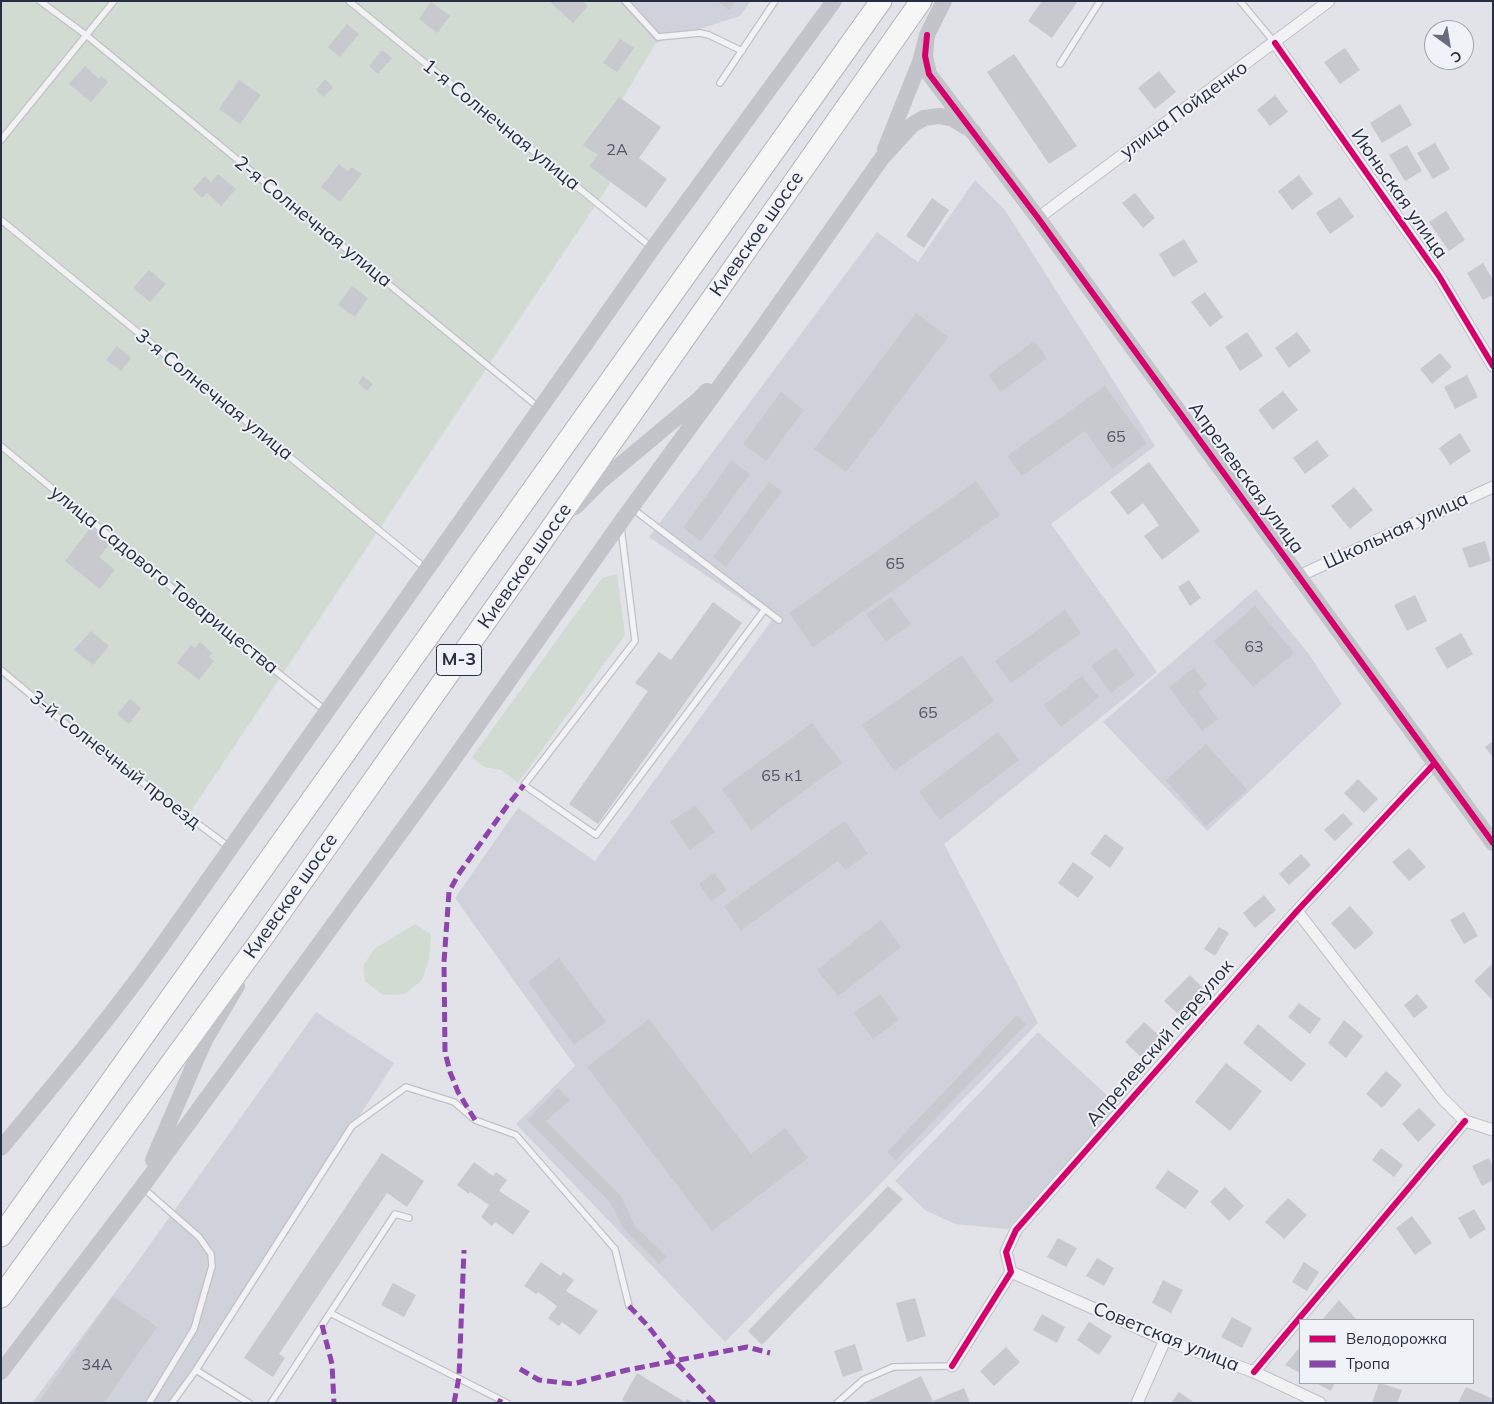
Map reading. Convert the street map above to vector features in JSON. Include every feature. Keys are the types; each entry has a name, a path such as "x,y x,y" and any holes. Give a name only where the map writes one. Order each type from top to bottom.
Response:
{"highway":[{"name":"Киевское шоссе","path":"1,1236 881,1"},
{"name":"Киевское шоссе","path":"1,1297 263,936 921,1"}],"main road":[{"path":"1,1148 130,991 653,248 834,1"},
{"path":"882,158 920,62 927,35 944,1"},
{"name":"Апрелевская улица","path":"927,35 925,56 929,74 1038,218 1493,843"},
{"path":"1,1372 142,1187 441,777 627,513 755,338 882,158 912,125 924,118 939,116 951,118 974,132"},
{"path":"538,547 601,481 698,400 755,338"},
{"path":"142,1187 205,1040 231,998 263,936"}],"street":[{"name":"улица Пойденко","path":"1038,218 1329,1"},
{"name":"Июньская улица","path":"1275,42 1439,276 1493,366"},
{"name":"Школьная улица","path":"1299,576 1493,487"},
{"name":"Апрелевский переулок","path":"1011,1272 1006,1252 1016,1230 1297,910 1434,764"},
{"path":"1297,910 1442,1098 1465,1121 1493,1130"},
{"path":"1254,1372 1465,1121"},
{"path":"952,1366 1011,1272"},
{"name":"Советская улица","path":"1011,1272 1165,1340 1254,1372 1320,1403"},
{"path":"1137,1403 1165,1340"}],"lane":[{"name":"2-я Солнечная улица","path":"40,1 86,35 540,408"},
{"path":"1,140 114,1"},
{"name":"1-я Солнечная улица","path":"349,1 653,248"},
{"path":"625,1 658,37 700,33 717,38 742,51"},
{"path":"720,83 775,1"},
{"path":"1060,64 1100,1"},
{"path":"1240,1 1275,42"},
{"name":"3-я Солнечная улица","path":"1,220 426,570"},
{"name":"улица Садового Товарищества","path":"1,446 194,606 327,712"},
{"path":"765,609 596,835 524,785 634,641 621,528 627,513 765,609 779,620"},
{"name":"3-й Солнечный проезд","path":"1,670 78,734 231,848"},
{"path":"172,1403 196,1370 352,1126 406,1087 454,1102 475,1120 516,1135 615,1249 629,1306"},
{"path":"142,1187 199,1237 212,1254 212,1266 194,1329 149,1403"},
{"path":"272,1403 395,1214 409,1218"},
{"path":"330,1313 507,1403"},
{"path":"837,1403 863,1380 894,1367 952,1366"},
{"path":"196,1370 248,1403"}],"shaded area":[{"path":"1,1 618,1 656,43 618,106 615,176 185,820 1,677"},
{"path":"618,1 751,1 740,16 656,43"},
{"path":"975,180 1005,210 1155,446 1051,524 1157,672 944,844 1038,1023 725,1342 516,1124 575,1066 455,898 518,808 595,861 772,620 649,537 877,232 918,262"},
{"path":"617,574 625,635 518,783 501,770 484,767 472,757 602,578"},
{"path":"1256,589 1308,653 1342,704 1207,831 1103,722"},
{"path":"415,924 431,934 429,959 422,980 405,994 383,995 365,981 363,966 374,949"},
{"path":"316,1012 394,1063 171,1403 32,1403 131,1271"},
{"path":"1038,1032 1119,1106 1008,1229 955,1224 925,1210 895,1181"}],"building":[{"path":"549,1 583,1 588,6 573,23"},
{"path":"717,1 735,1 729,10"},
{"path":"1042,1 1078,1 1052,38 1028,21"},
{"path":"431,2 450,16 437,33 419,19"},
{"path":"347,24 359,34 340,57 328,47"},
{"path":"620,39 634,48 617,72 603,63"},
{"path":"1345,48 1360,70 1340,84 1324,62"},
{"path":"382,50 392,58 378,74 369,66"},
{"path":"1014,54 1077,146 1049,164 987,72"},
{"path":"85,66 99,79 101,76 108,82 91,102 69,84"},
{"path":"1159,71 1176,92 1155,109 1138,88"},
{"path":"325,79 333,87 324,97 316,90"},
{"path":"239,80 261,95 240,124 219,109"},
{"path":"1275,95 1288,112 1270,126 1257,110"},
{"path":"619,97 661,127 639,158 667,179 646,208 589,166 598,155 583,145"},
{"path":"1400,104 1412,125 1382,143 1370,123"},
{"path":"1435,143 1450,169 1433,179 1417,153"},
{"path":"1407,145 1422,171 1405,181 1389,155"},
{"path":"339,164 348,171 352,167 362,174 340,202 321,187"},
{"path":"218,174 236,189 221,206 207,193 202,198 193,189 205,176 211,182"},
{"path":"1299,175 1313,194 1292,210 1278,191"},
{"path":"1135,193 1155,218 1143,228 1122,203"},
{"path":"1340,197 1354,217 1330,234 1316,213"},
{"path":"932,198 949,210 924,248 906,236"},
{"path":"1446,211 1465,240 1449,251 1429,222"},
{"path":"1184,239 1198,262 1173,277 1159,254"},
{"path":"1483,263 1493,280 1493,295 1483,300 1467,273"},
{"path":"149,270 166,284 150,302 133,288"},
{"path":"352,286 368,298 355,317 338,305"},
{"path":"1205,292 1223,317 1210,327 1191,302"},
{"path":"916,313 948,337 846,472 814,449"},
{"path":"1247,332 1263,356 1240,371 1225,347"},
{"path":"1297,332 1311,351 1289,368 1275,348"},
{"path":"1034,341 1047,358 1001,392 988,375"},
{"path":"117,346 131,358 121,371 106,360"},
{"path":"1440,353 1452,367 1432,384 1420,369"},
{"path":"1467,375 1478,397 1455,409 1444,387"},
{"path":"363,376 373,384 367,391 358,383"},
{"path":"1105,386 1147,444 1112,469 1085,431 1022,476 1007,456"},
{"path":"1283,391 1298,410 1273,430 1258,410"},
{"path":"781,392 804,410 766,461 743,444"},
{"path":"1460,433 1471,451 1450,465 1439,448"},
{"path":"1317,440 1329,456 1305,474 1293,458"},
{"path":"731,461 750,474 701,541 683,528"},
{"path":"1149,462 1200,531 1162,560 1144,536 1159,525 1143,503 1128,515 1110,492"},
{"path":"976,481 1000,515 813,647 789,613"},
{"path":"769,482 782,491 726,567 713,557"},
{"path":"1354,487 1373,510 1350,529 1331,506"},
{"path":"91,527 111,542 99,557 115,570 100,589 65,561"},
{"path":"1485,541 1491,561 1469,568 1462,548"},
{"path":"1189,580 1201,598 1190,606 1178,587"},
{"path":"1415,595 1427,621 1407,631 1394,605"},
{"path":"891,597 911,624 886,642 866,614"},
{"path":"713,602 742,623 598,824 569,804 648,691 635,683 659,652 671,660"},
{"path":"1255,606 1294,653 1253,687 1214,641"},
{"path":"1065,610 1081,633 1011,683 995,661"},
{"path":"91,631 109,646 93,665 74,650"},
{"path":"1461,633 1473,654 1447,669 1435,648"},
{"path":"200,642 212,653 209,657 214,661 199,680 177,663 191,645 195,648"},
{"path":"1116,648 1135,675 1111,693 1091,666"},
{"path":"962,655 994,701 894,771 862,725"},
{"path":"1194,668 1207,685 1198,692 1218,719 1202,731 1169,687"},
{"path":"1082,676 1099,697 1061,727 1044,705"},
{"path":"130,699 141,708 129,724 117,714"},
{"path":"812,723 842,763 751,830 722,789"},
{"path":"998,732 1019,760 940,820 919,792"},
{"path":"1493,741 1493,758 1485,747"},
{"path":"1206,744 1247,790 1206,826 1166,780"},
{"path":"1358,779 1378,799 1364,813 1344,793"},
{"path":"695,805 715,832 690,850 670,822"},
{"path":"1343,813 1353,824 1335,841 1324,830"},
{"path":"845,821 868,854 845,870 838,861 741,930 724,906"},
{"path":"1105,834 1124,848 1110,868 1090,854"},
{"path":"1409,848 1426,867 1409,881 1392,862"},
{"path":"1301,854 1311,865 1289,885 1279,874"},
{"path":"1073,862 1094,877 1078,898 1058,883"},
{"path":"714,873 727,890 711,901 699,884"},
{"path":"1264,895 1276,910 1255,928 1243,913"},
{"path":"1350,906 1374,933 1355,950 1331,923"},
{"path":"1464,912 1478,936 1464,944 1450,920"},
{"path":"881,920 901,947 838,996 817,970"},
{"path":"1219,927 1229,933 1215,956 1204,949"},
{"path":"559,958 606,1022 574,1045 528,982"},
{"path":"1493,963 1493,1001 1474,981"},
{"path":"1190,975 1203,988 1178,1014 1164,1001"},
{"path":"880,994 899,1020 873,1039 854,1013"},
{"path":"1417,994 1428,1007 1414,1018 1404,1005"},
{"path":"1299,1003 1321,1019 1310,1034 1288,1017"},
{"path":"1017,1015 1026,1024 896,1160 887,1152"},
{"path":"649,1019 751,1154 785,1128 808,1158 712,1231 587,1067"},
{"path":"1344,1020 1363,1036 1346,1058 1328,1043"},
{"path":"1144,1022 1160,1036 1141,1057 1125,1042"},
{"path":"1258,1024 1306,1064 1291,1082 1243,1043"},
{"path":"1226,1063 1262,1091 1230,1131 1195,1102"},
{"path":"1386,1071 1402,1085 1382,1108 1366,1094"},
{"path":"558,1088 570,1100 546,1121 621,1196 635,1226 667,1257 659,1264 624,1229 610,1202 527,1120"},
{"path":"1419,1108 1436,1125 1418,1142 1402,1124"},
{"path":"1381,1148 1403,1165 1394,1177 1372,1160"},
{"path":"382,1153 424,1181 407,1207 387,1193 279,1354 285,1358 273,1377 244,1358"},
{"path":"1489,1158 1493,1166 1493,1180 1482,1186 1472,1166"},
{"path":"474,1162 493,1176 496,1172 507,1180 499,1191 530,1211 513,1235 495,1222 492,1226 481,1217 489,1205 457,1185"},
{"path":"1168,1170 1199,1191 1185,1209 1155,1188"},
{"path":"888,1186 903,1199 762,1345 748,1331"},
{"path":"1225,1187 1244,1206 1229,1221 1210,1202"},
{"path":"1288,1198 1307,1215 1284,1239 1265,1222"},
{"path":"1474,1209 1486,1229 1470,1239 1458,1218"},
{"path":"1412,1216 1432,1243 1415,1255 1396,1228"},
{"path":"1058,1238 1077,1248 1066,1267 1047,1257"},
{"path":"1097,1258 1114,1268 1104,1286 1086,1276"},
{"path":"541,1262 561,1276 563,1272 574,1280 566,1291 598,1311 580,1335 562,1322 559,1326 548,1318 557,1306 538,1292 536,1294 524,1286"},
{"path":"1304,1262 1319,1272 1307,1291 1292,1282"},
{"path":"1163,1280 1183,1290 1171,1313 1152,1303"},
{"path":"393,1283 416,1295 404,1317 381,1305"},
{"path":"113,1296 157,1327 104,1403 38,1403"},
{"path":"915,1298 926,1336 907,1342 896,1303"},
{"path":"1339,1300 1356,1319 1323,1319"},
{"path":"1042,1314 1065,1327 1057,1343 1033,1330"},
{"path":"1232,1317 1252,1328 1242,1348 1221,1337"},
{"path":"1089,1322 1112,1336 1099,1355 1077,1340"},
{"path":"855,1344 863,1370 843,1377 834,1351"},
{"path":"1006,1347 1020,1362 994,1386 980,1371"},
{"path":"1299,1348 1299,1372 1285,1365"},
{"path":"637,1373 685,1402 687,1399 693,1403 627,1403 622,1400"},
{"path":"921,1376 933,1401 929,1403 864,1403"},
{"path":"1318,1384 1334,1384 1331,1391"},
{"path":"1379,1384 1402,1390 1397,1403 1372,1403"},
{"path":"1466,1387 1493,1399 1493,1403 1458,1403"},
{"path":"964,1388 970,1403 933,1403 933,1401"},
{"path":"1179,1392 1195,1403 1171,1403"}],"marked path":[{"path":"475,1120 458,1092 445,1052 444,962 449,892 458,875 524,785"},
{"path":"454,1403 459,1377 464,1250"},
{"path":"629,1306 648,1326 675,1361 714,1403"},
{"path":"322,1325 332,1364 334,1403"},
{"path":"520,1369 539,1380 573,1384 627,1370 747,1347 770,1353"},
{"path":"499,1403 501,1399"}],"cycle path":[{"path":"927,35 925,56 929,74 1038,218 1493,843"},
{"path":"1275,43 1439,276 1493,366"},
{"path":"952,1366 1011,1272 1006,1252 1016,1230 1297,911 1434,764"},
{"path":"1254,1372 1465,1121"}]}
